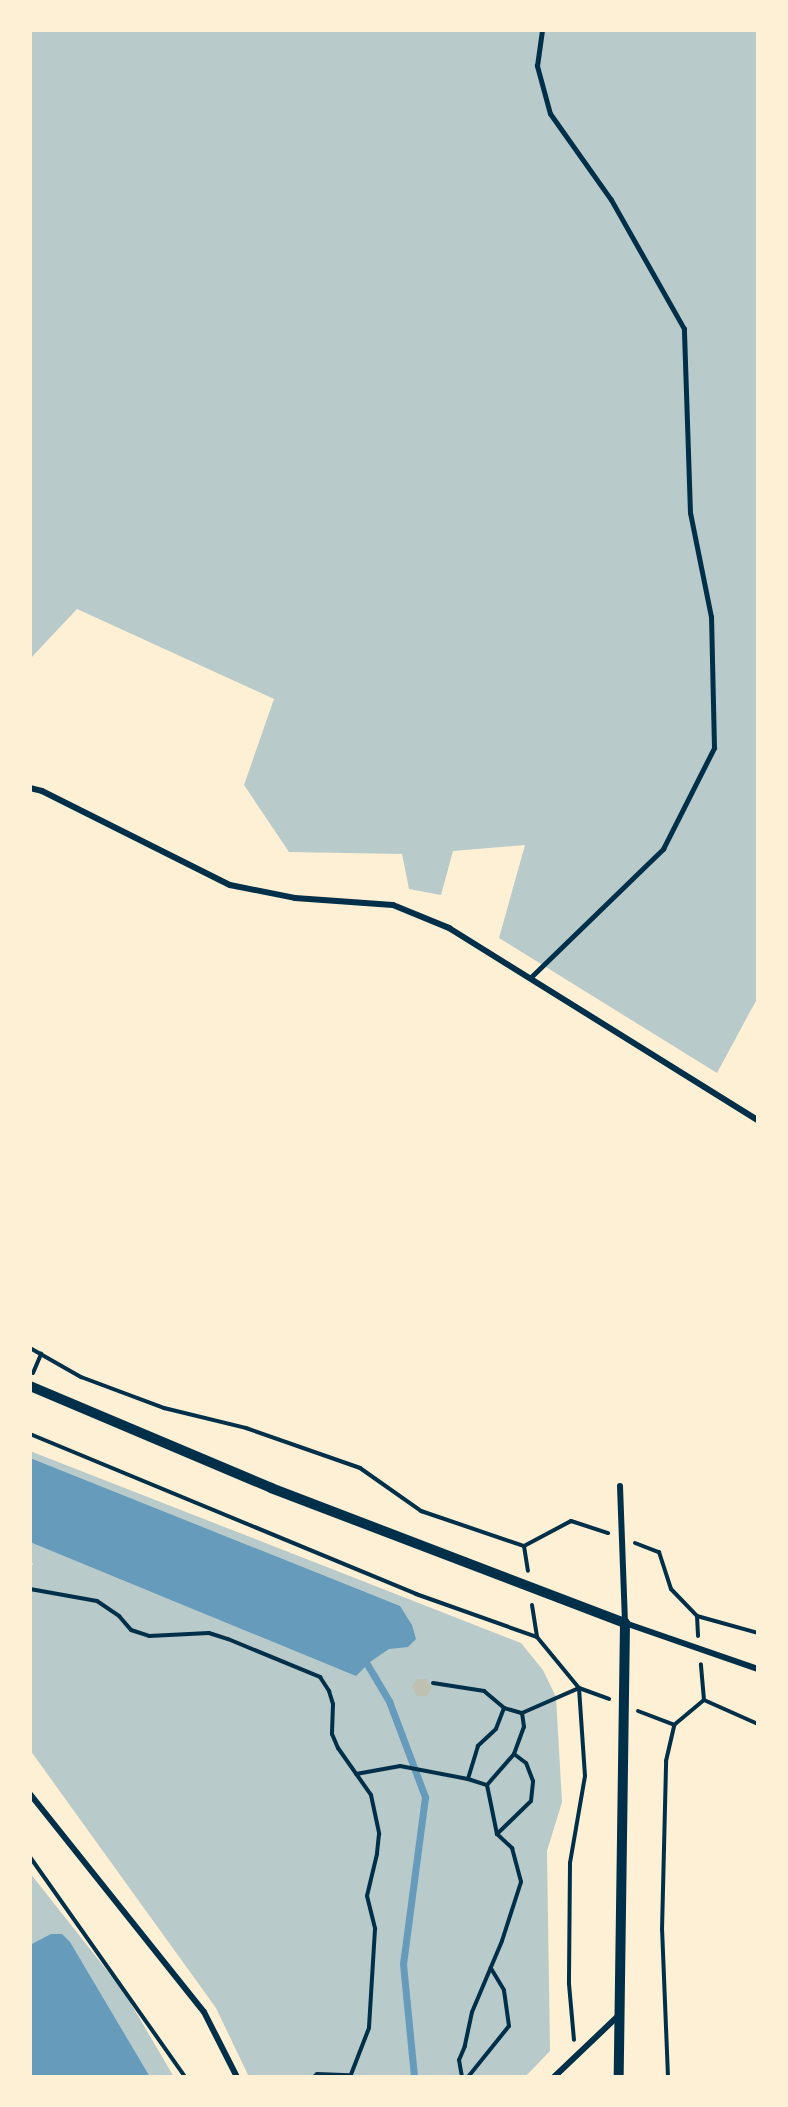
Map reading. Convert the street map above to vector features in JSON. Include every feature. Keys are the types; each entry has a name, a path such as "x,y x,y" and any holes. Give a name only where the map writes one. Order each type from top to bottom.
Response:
{"street":[{"path":"30,788 42,791 230,885 295,898 393,905 449,928 758,1120"},
{"path":"30,1386 271,1488 625,1623 758,1669"},
{"path":"619,2073 625,1623 620,1486"},
{"path":"30,1794 204,2012 237,2077"},
{"path":"554,2077 619,2015"}],"lane":[{"path":"531,977 663,849 714,748 711,617 690,513 684,329 611,200 550,114 537,66 542,30"}],"path":[{"path":"30,1382 40,1354"},
{"path":"30,1434 416,1594 537,1637 579,1688 585,1776 570,1874 569,1984 575,2057"},
{"path":"30,1589 97,1601 119,1616 131,1630 149,1636 209,1633 320,1677 329,1690 333,1704 332,1734 338,1748 371,1795 379,1834 377,1854 367,1896 375,1929 369,2028 350,2076 317,2074 314,2077"},
{"path":"697,1616 758,1634"},
{"path":"433,1683 484,1691 504,1708 522,1713 579,1688"},
{"path":"704,1700 758,1724"},
{"path":"468,1779 478,1746 496,1729 504,1708"},
{"path":"487,1785 514,1754 524,1727 522,1713"},
{"path":"497,1834 531,1801 533,1781 526,1763 514,1754"},
{"path":"357,1774 400,1766 468,1779 487,1785"},
{"path":"462,2077 459,2060 465,2046 472,2012 521,1882 512,1848 497,1834 487,1785"},
{"path":"30,1857 184,2077"},
{"path":"662,1930 668,2077"},
{"path":"468,2077 508,2026 504,1990 490,1968"}],"shaded area":[{"path":"30,30 758,30 758,997 717,1073 499,938 525,845 453,851 441,895 409,889 402,854 289,852 244,785 274,699 77,609 30,659"},
{"path":"30,1451 521,1643 543,1670 556,1697 562,1802 547,1851 550,2051 525,2077 249,2077 216,2008 30,1750 30,1568 33,1564 30,1561"},
{"path":"30,1873 124,1992 174,2077 30,2077"}],"water":[{"path":"30,1458 400,1606 412,1625 416,1639 408,1647 389,1649 370,1662 356,1676 30,1542"},
{"path":"51,1934 62,1934 70,1942 150,2077 30,2077 30,1945"}],"building":[{"path":"417,1679 426,1679 432,1688 427,1696 417,1696 412,1687"}],"waterway":[{"path":"364,1659 389,1701 425,1797 403,1964 414,2077"}]}
